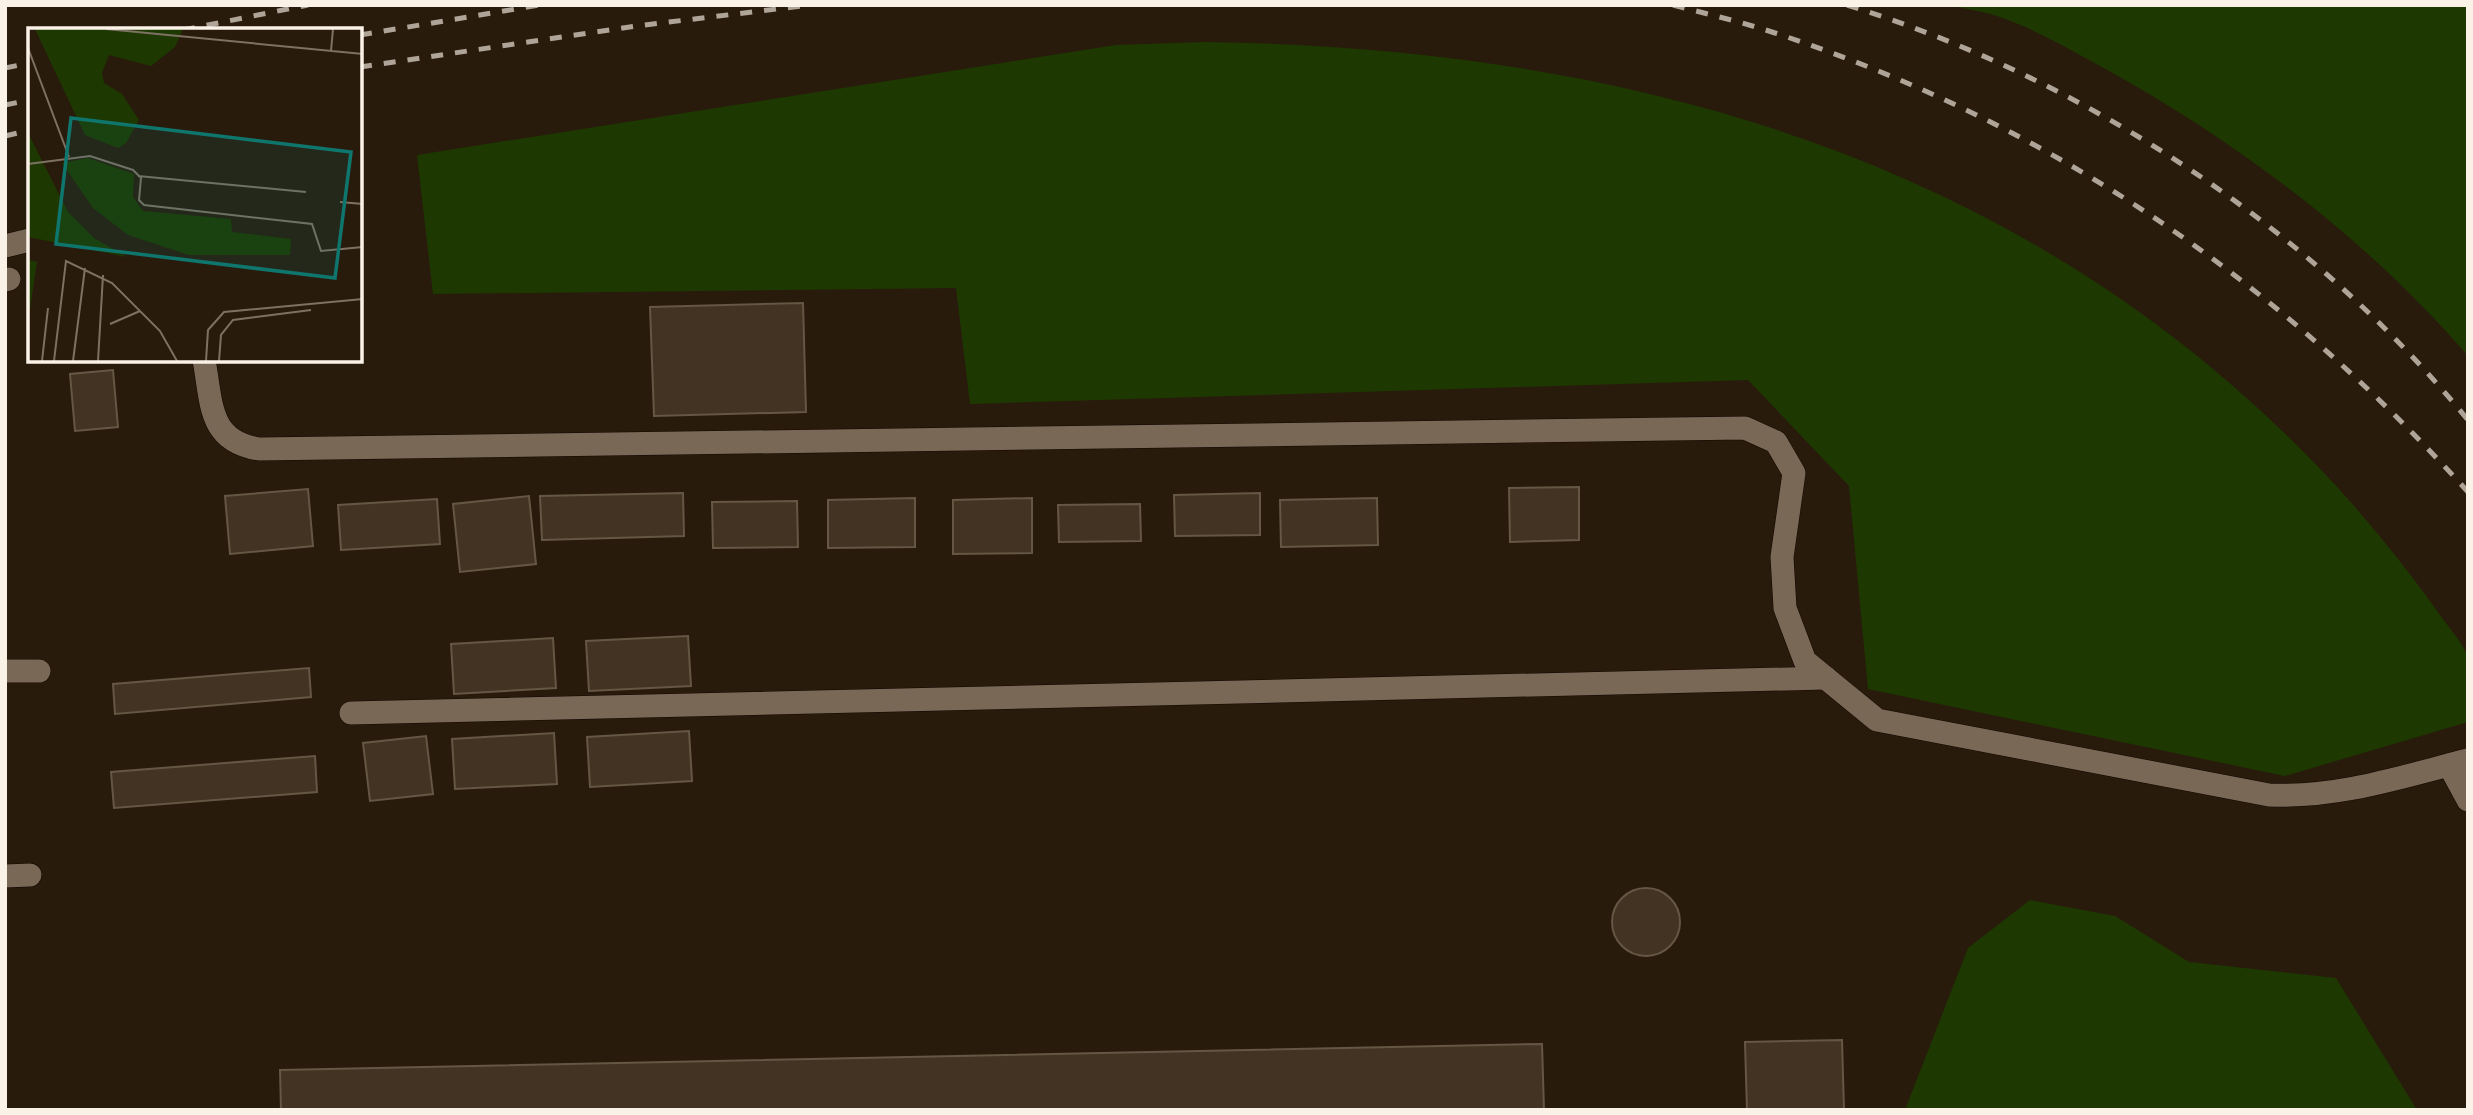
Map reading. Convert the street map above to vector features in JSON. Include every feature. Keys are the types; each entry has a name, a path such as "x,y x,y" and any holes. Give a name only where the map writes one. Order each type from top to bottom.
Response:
{"lane":[{"path":"5,246 28,240"},
{"path":"204,362 217,427 239,446 259,449 1745,428 1776,442 1794,473 1782,557 1785,608 1805,661 1877,720 2269,795 2310,797 2371,786 2459,762 2468,800"},
{"path":"5,671 39,671"},
{"path":"351,713 1826,678"},
{"path":"5,876 30,875"}],"green space":[{"path":"1950,5 2468,5 2468,356 2429,313 2343,232 2251,160 2153,96 2037,33 1997,16"},
{"path":"1206,42 1366,50 1523,69 1675,100 1822,146 1963,206 2096,282 2222,376 2339,489 2404,566 2464,648 2469,668 2468,722 2285,776 1868,689 1849,486 1748,380 970,404 956,288 433,294 417,155 1116,45"},
{"path":"2030,900 2115,916 2189,962 2336,978 2417,1110 1905,1110 1968,948"}],"building":[{"path":"803,303 806,412 654,416 650,307"},
{"path":"113,370 118,427 75,431 70,374"},
{"path":"1579,487 1579,540 1510,542 1509,488"},
{"path":"308,489 313,546 230,554 225,496"},
{"path":"683,493 684,536 542,540 540,496"},
{"path":"1260,493 1260,535 1175,536 1174,495"},
{"path":"529,496 536,564 460,572 453,504"},
{"path":"915,498 915,547 828,548 828,500"},
{"path":"1032,498 1032,553 953,554 953,500"},
{"path":"1377,498 1378,545 1281,547 1280,500"},
{"path":"437,499 440,544 341,550 338,505"},
{"path":"797,501 798,547 713,548 712,502"},
{"path":"1140,504 1141,541 1059,542 1058,505"},
{"path":"688,636 691,686 589,691 586,641"},
{"path":"553,638 556,688 454,694 451,644"},
{"path":"309,668 311,697 115,714 113,684"},
{"path":"689,731 692,781 590,787 587,737"},
{"path":"554,733 557,784 455,789 452,739"},
{"path":"426,736 433,794 370,801 363,743"},
{"path":"315,756 317,792 114,808 111,772"},
{"path":"1646,888 1659,891 1670,898 1677,909 1680,922 1677,935 1670,946 1659,953 1646,956 1633,953 1622,946 1615,935 1612,922 1615,909 1622,898 1633,891"},
{"path":"1842,1040 1844,1110 1747,1110 1745,1042"},
{"path":"1542,1044 1544,1110 281,1110 280,1070"}],"railway":[{"path":"193,28 308,5"},
{"path":"362,35 540,5"},
{"path":"362,67 636,26 810,5"},
{"path":"1673,5 1763,29 1876,70 1972,113 2064,162 2152,216 2237,277 2317,343 2394,415 2468,492"},
{"path":"1847,5 1936,36 2022,74 2106,118 2188,168 2265,223 2338,284 2406,350 2468,420"},
{"path":"5,68 28,63"},
{"path":"5,105 28,100"},
{"path":"5,136 28,130"}]}
